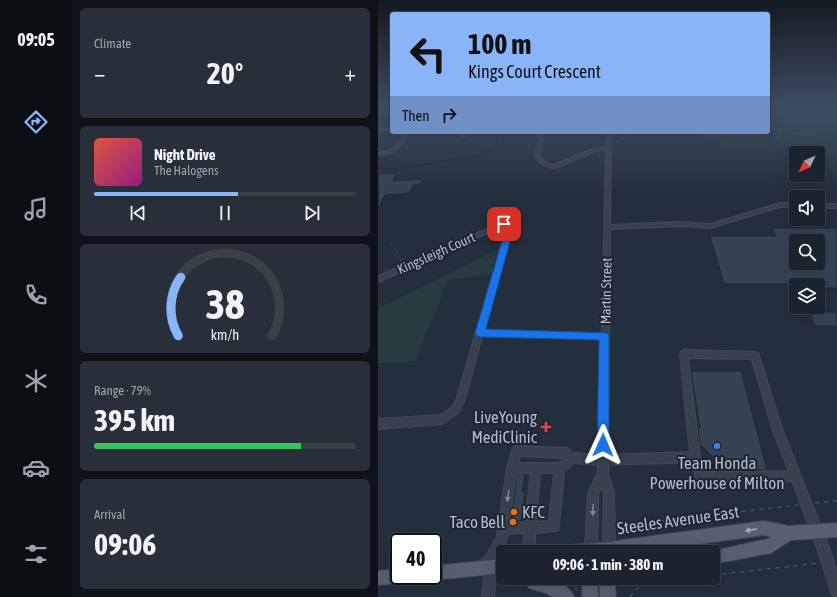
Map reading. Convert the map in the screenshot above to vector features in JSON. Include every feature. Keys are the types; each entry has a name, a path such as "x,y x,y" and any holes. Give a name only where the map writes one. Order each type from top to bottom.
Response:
{"main road":[{"name":"Steeles Avenue East","path":"644,545 764,528 790,533 837,530"},
{"name":"Steeles Avenue East","path":"720,556 771,546 790,533"},
{"path":"442,572 492,567"},
{"path":"378,578 390,577"},
{"path":"549,585 578,593 584,585"},
{"path":"607,585 608,597"}],"street":[{"path":"378,154 384,154 396,149 404,136"},
{"path":"539,136 537,156 545,165 550,166 556,166 595,150 609,146"},
{"name":"Martin Street","path":"609,136 604,336 603,460 603,473 609,493 609,545"},
{"path":"378,161 384,154"},
{"path":"607,227 680,224 710,226 780,205 789,205"},
{"path":"825,206 837,206"},
{"name":"Kingsleigh Court","path":"378,279 500,225 506,225 509,231 461,399 452,414 442,419 378,424"},
{"path":"480,333 604,336"},
{"path":"794,476 701,477 695,457 684,354 755,356 778,432 828,562 837,592"},
{"path":"488,597 492,567 504,529 512,468 516,451 566,453 569,458"},
{"path":"569,458 603,460 695,457"},
{"path":"512,468 559,468 567,464 569,458"},
{"path":"529,545 536,468"},
{"path":"504,529 554,526 559,468"},
{"name":"Martin Street","path":"591,545 593,494 603,473"}],"path":[{"path":"609,146 631,136"},
{"path":"712,136 732,143"},
{"path":"779,136 778,138 783,142 791,140 794,136"},
{"path":"813,136 837,140"},
{"path":"390,242 406,266"},
{"path":"634,522 643,523 837,501"},
{"path":"720,574 828,562"},
{"path":"630,597 633,590 639,585"}],"green space":[{"path":"701,136 837,136 837,180 830,168 825,165 825,146 790,146 786,144 721,145"},
{"path":"497,250 491,274 448,280 415,361 378,363 378,308"}],"building":[{"path":"378,174 396,174 393,181 423,179 420,185 413,185 410,193 385,195 378,209"},
{"path":"772,228 837,228 837,288 825,288 825,278 789,278 789,289 787,284 724,284 710,236 776,236"},
{"path":"825,312 835,312 837,315 837,326 815,326 810,314 825,314"},
{"path":"691,371 741,371 767,470 738,469 724,464 713,457 700,444 698,428 700,428"},
{"path":"517,474 525,474 522,492 525,492 521,521 511,521"}],"waterway":[{"path":"410,167 477,155 490,150 497,142 497,136"},
{"path":"378,169 410,167"}],"place":[{"name":"LiveYoung MediClinic","path":"546,427"},
{"name":"Team Honda Powerhouse of Milton","path":"717,446"},
{"name":"KFC","path":"514,512"},
{"name":"Taco Bell","path":"513,522"}],"route":[{"path":"504,224 509,228 509,231 480,333 604,336 603,445"}]}
